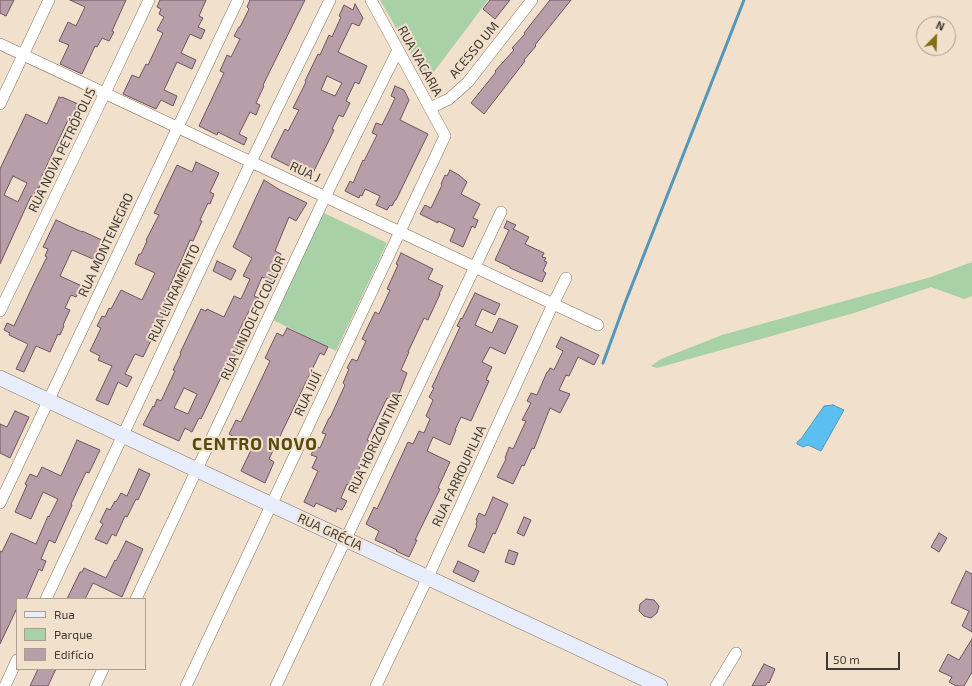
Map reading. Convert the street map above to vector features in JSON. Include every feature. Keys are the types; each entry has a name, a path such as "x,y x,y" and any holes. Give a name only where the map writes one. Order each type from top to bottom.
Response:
{"main road":[{"name":"RUA GRÉCIA","path":"0,378 660,686"}],"street":[{"path":"0,104 49,0"},
{"name":"RUA NOVA PETRÓPOLIS","path":"0,311 149,0"},
{"name":"RUA MONTENEGRO","path":"0,503 238,0"},
{"name":"RUA LIVRAMENTO","path":"46,598 251,162 330,0"},
{"name":"RUA VACARIA","path":"371,0 445,136"},
{"name":"ACESSO UM","path":"430,108 449,99 468,82 532,0"},
{"name":"RUA J","path":"0,44 598,325"},
{"name":"RUA LINDOLFO COLLOR","path":"136,598 325,197 398,50"},
{"name":"RUA IJUÍ","path":"186,686 445,136"},
{"name":"RUA HORIZONTINA","path":"276,686 501,212"},
{"name":"RUA FARROUPILHA","path":"376,686 566,278"},
{"path":"716,686 736,653"},
{"path":"5,686 16,662"},
{"path":"95,686 103,670"}],"green space":[{"path":"380,0 488,0 427,81"},
{"path":"324,213 387,243 336,351 271,319"},
{"path":"972,262 972,296 964,299 931,287 854,313 657,368 651,366 661,359 722,335 931,277"}],"water":[{"path":"833,405 844,410 821,451 808,445 803,447 797,444 824,406"}],"building":[{"path":"0,0 14,0 6,16 0,13"},
{"path":"70,0 126,0 109,41 102,38 97,47 95,46 82,74 60,64 69,45 59,41 68,22 76,26 85,7"},
{"path":"160,0 206,0 199,16 203,18 198,27 205,30 201,39 190,34 181,53 196,60 192,69 177,62 164,90 177,96 173,106 161,100 156,109 123,94 132,75 139,78 146,64 148,65 163,33 157,30 164,17 159,14 161,9 157,7"},
{"path":"250,0 305,0 263,85 264,86 256,103 260,105 256,115 250,112 239,134 247,138 244,145 218,132 217,135 199,126 224,73 220,71 227,55 231,57 240,39 234,36 249,9 247,7"},
{"path":"490,0 510,0 495,19 483,9"},
{"path":"550,0 571,0 535,45 536,46 524,60 525,61 484,114 471,103 496,72 495,71 514,50 512,48 525,34 524,33"},
{"path":"355,4 363,18 359,26 352,23 338,52 367,66 359,84 355,82 346,101 350,103 343,117 339,115 332,129 334,130 311,177 271,157 285,129 288,131 299,110 293,108 318,54 320,55 329,35 332,37 341,17 339,16 344,5 353,10","holes":["327,76 342,83 335,96 321,90"]},
{"path":"395,86 404,90 409,100 400,120 428,134 396,200 387,210 376,205 380,196 365,189 362,196 360,195 359,198 345,191 350,181 353,183 363,160 364,161 377,135 372,133 376,123 382,125 390,109 395,98 391,96"},
{"path":"59,97 78,104 72,117 70,117 69,121 68,120 41,178 43,178 39,188 37,188 33,197 31,196 0,264 0,169 26,114 47,124","holes":["13,176 27,183 18,202 4,195"]},
{"path":"196,162 219,173 210,192 214,194 210,204 208,203 200,220 202,221 193,241 190,240 168,290 171,291 167,300 170,302 161,321 164,322 160,331 156,330 143,357 135,354 125,374 132,377 127,387 118,382 108,405 96,400 112,366 98,360 100,356 90,351 101,328 97,326 102,316 105,317 109,308 111,309 121,290 142,300 155,273 135,264 159,215 154,213 177,165 192,172"},
{"path":"450,170 467,182 461,194 480,204 473,218 478,220 475,228 472,226 463,247 450,241 455,229 420,214 425,205 431,208 445,175 447,176"},
{"path":"264,180 280,190 307,203 296,221 289,217 275,251 281,254 278,260 281,262 272,282 262,277 254,296 259,298 255,306 252,305 238,333 244,336 228,370 225,369 201,419 199,418 192,432 185,428 179,441 143,425 157,399 161,401 175,371 173,370 181,354 180,353 201,309 206,311 207,309 224,317 234,296 241,299 250,279 243,276 252,258 233,247","holes":["184,388 197,394 188,414 174,408"]},
{"path":"56,220 104,241 100,251 98,250 93,259 72,250 60,276 82,286 76,297 71,295 65,308 70,310 60,335 58,334 50,352 36,346 24,372 16,369 28,344 9,335 10,333 4,330 7,323 14,326 47,257 45,256 48,249 43,247"},
{"path":"507,221 516,225 513,229 529,237 525,244 544,253 542,257 546,258 544,261 547,262 543,271 546,273 542,282 495,260 509,230 504,228"},
{"path":"401,253 433,269 428,279 443,286 428,320 424,318 408,352 401,370 407,373 396,402 387,398 367,440 370,441 352,486 347,484 341,498 347,501 342,510 337,508 336,512 316,503 314,507 304,502 318,471 312,468 317,457 311,455 315,446 320,448 326,434 322,433 345,385 343,383 349,369 347,368 352,359 357,361 366,341 362,339 375,312 379,314 390,290 387,289 398,265 396,264"},
{"path":"217,261 236,270 231,280 213,271"},
{"path":"475,293 500,304 495,315 482,309 475,325 492,333 499,318 518,326 505,354 490,347 482,362 492,367 486,380 489,381 471,421 461,417 450,445 433,437 427,451 450,462 438,488 440,489 415,540 417,540 409,557 375,540 379,531 366,524 374,507 377,509 408,442 413,444 419,431 424,433 430,419 426,416 433,400 429,397 434,388 432,387 460,327 457,326"},
{"path":"287,328 328,347 324,355 320,353 269,459 274,462 265,483 241,471 251,450 232,441 234,437 229,434 236,420 241,422 270,361 265,358 277,333 283,336"},
{"path":"561,337 599,355 594,365 578,357 569,376 566,375 559,390 570,394 560,413 550,408 534,449 532,448 524,466 522,465 513,484 497,477 506,459 505,458 509,447 513,449 526,421 522,420 531,403 527,401 531,393 537,395 547,372 550,368 554,370 563,351 556,347"},
{"path":"15,411 29,417 10,458 0,453 0,424 7,427"},
{"path":"77,440 100,450 89,473 86,472 55,543 49,540 41,559 46,561 42,571 39,569 26,598 16,598 16,610 0,644 0,551 2,552 11,533 36,544 48,516 49,517 58,499 43,492 31,519 15,512 27,485 25,484 30,474 37,477 42,467 61,476"},
{"path":"139,469 150,474 138,500 136,499 127,517 125,516 116,536 112,534 107,544 95,539 103,524 100,522 107,508 110,510 121,493 127,496"},
{"path":"493,497 508,504 495,534 493,533 484,553 468,546 477,526 476,520 479,513 485,516"},
{"path":"524,517 531,520 524,536 517,533"},
{"path":"939,533 947,538 939,552 931,547"},
{"path":"126,541 143,549 122,597 93,583 86,598 67,598 80,572 82,572 84,568 106,578 115,560 116,561"},
{"path":"509,550 518,553 514,565 505,562"},
{"path":"458,561 479,571 474,582 453,572"},
{"path":"966,571 972,574 972,632 962,626 969,611 951,603"},
{"path":"646,599 654,600 659,606 657,613 651,618 644,616 639,611 640,604"},
{"path":"972,639 972,672 964,686 956,686 949,682 952,677 939,671 948,654 959,660"},
{"path":"764,664 775,669 769,683 768,682 765,686 752,686"},
{"path":"38,670 56,670 48,686 30,686"}],"waterway":[{"path":"603,363 625,303 744,0"}],"district":[{"name":"CENTRO NOVO","path":"255,444"}]}
